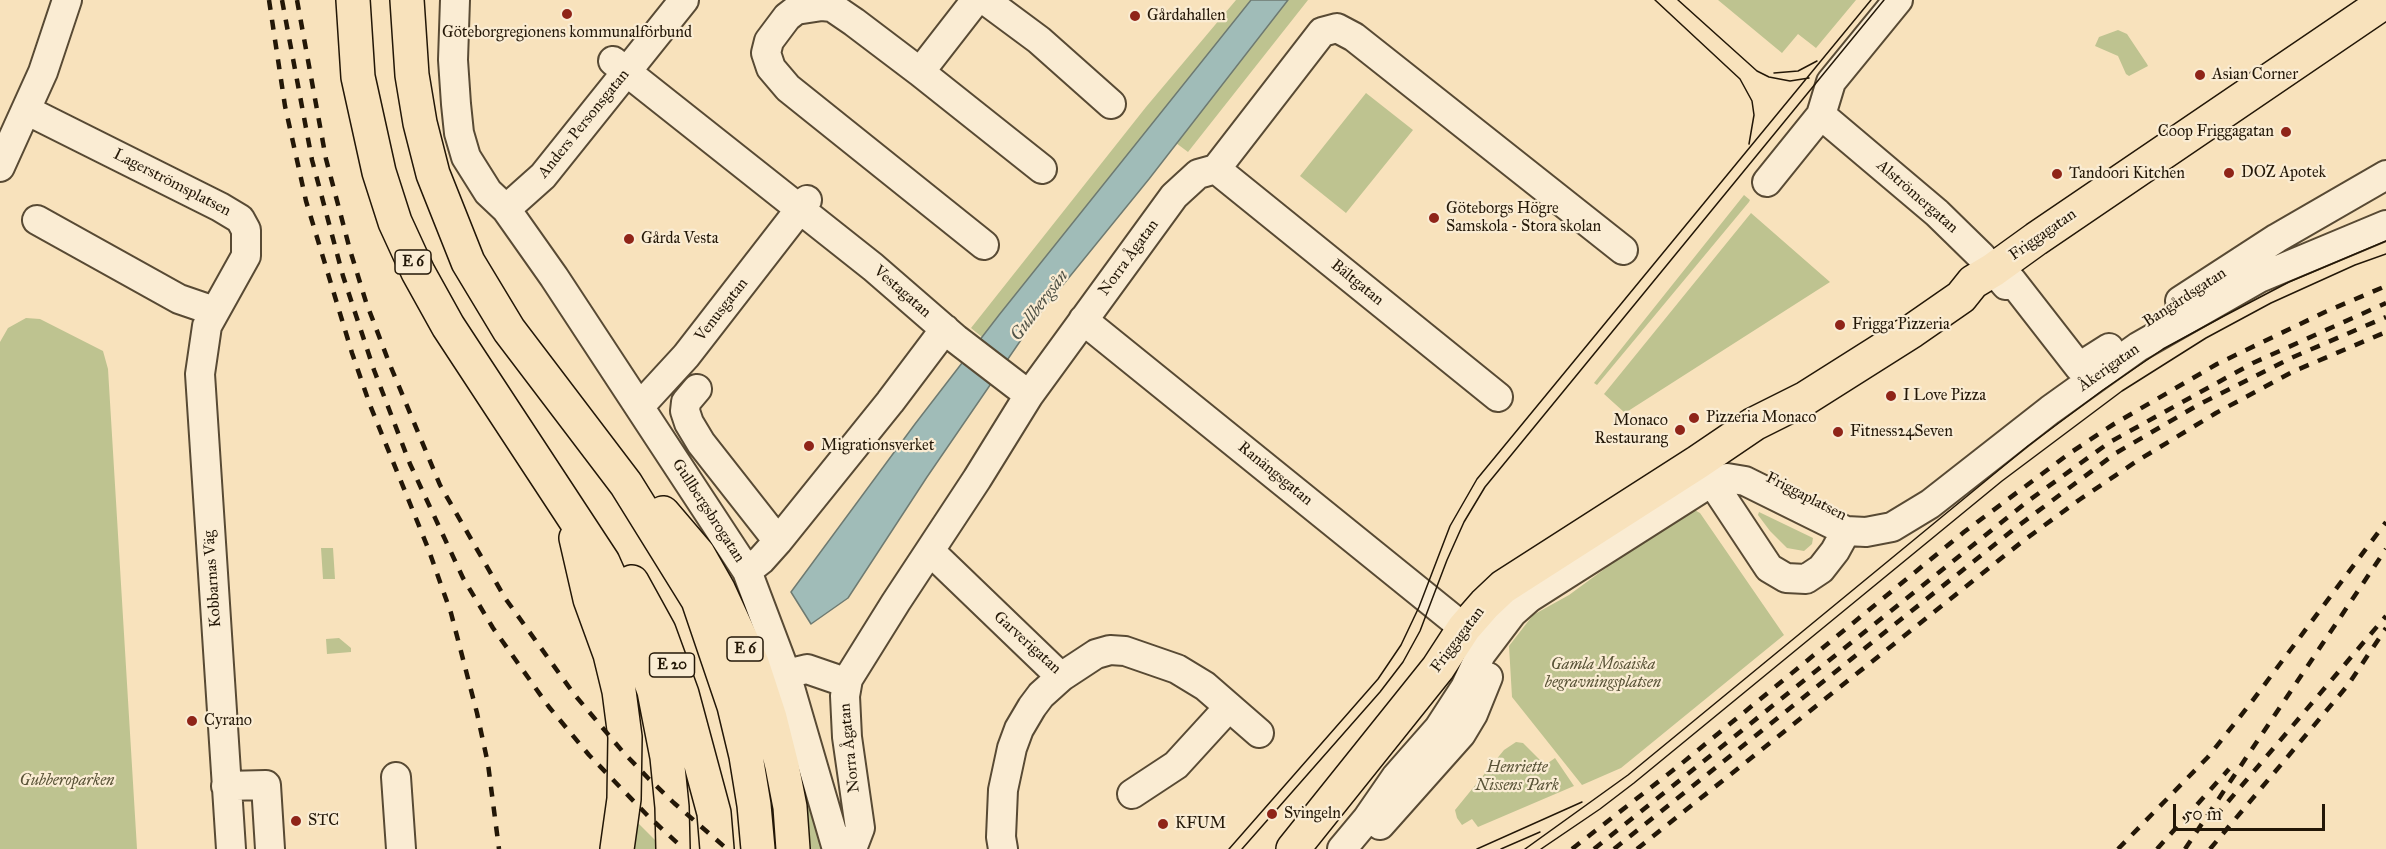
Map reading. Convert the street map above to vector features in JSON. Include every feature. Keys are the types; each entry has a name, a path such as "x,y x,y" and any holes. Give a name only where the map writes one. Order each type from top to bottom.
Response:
{"main road":[{"name":"E 6","path":"353,0 358,76 376,161 395,222 418,272 448,326 603,562 627,616 654,691 667,757 673,849"},
{"name":"E 6","path":"407,0 412,75 420,123 433,174 468,262 509,330 626,484 698,600 734,706 744,746 754,805 758,849"},
{"name":"Friggagatan","path":"2004,279 2128,175 2386,1"},
{"name":"Friggagatan","path":"1293,849 1438,668 1464,628 1503,587 1766,442 2004,279 2386,25"},
{"name":"E 6","path":"626,484 668,518 698,554 752,663 770,718 790,807 793,849"},
{"path":"570,510 590,599 610,654 619,691 625,736 624,799 617,849"},
{"name":"E 20","path":"570,510 604,533 623,563 659,631 682,694 702,762 714,813 717,849"}],"street":[{"path":"0,167 43,72 67,0"},
{"name":"Gullbergsbrogatan","path":"455,0 453,60 456,104 461,141 470,166 488,192 506,209 640,406 747,571 786,674 837,849"},
{"name":"Anders Personsgatan","path":"620,66 661,0"},
{"name":"Anders Personsgatan","path":"506,209 529,166 684,0"},
{"path":"920,72 976,0"},
{"path":"985,0 1040,40 1111,104"},
{"path":"1767,182 1821,115 1831,82 1898,0"},
{"path":"984,245 788,88 771,68 766,52 769,41 787,17 796,10 822,6 832,7 920,72 1042,170"},
{"name":"Norra Ågatan","path":"852,849 860,828 847,736 845,696 848,680 1029,395 1083,320 1174,196 1198,174 1215,169 1322,32 1337,28 1354,37 1623,250"},
{"name":"Vestagatan","path":"620,66 803,205 945,330 778,541 761,560 747,571"},
{"name":"Lagerströmsplatsen","path":"26,110 240,219 246,230 246,256 231,286 214,311"},
{"name":"Alströmergatan","path":"1821,115 1937,213 2004,279"},
{"name":"Bältgatan","path":"1215,169 1498,397"},
{"name":"Bangårdsgatan","path":"2004,279 2079,368 2277,238 2386,175"},
{"name":"Venusgatan","path":"640,406 686,356 803,205"},
{"path":"37,220 179,299 214,311"},
{"name":"Åkerigatan","path":"1886,528 1898,525 1930,504 2049,410 2138,347 2259,278 2386,225"},
{"name":"Kobbarnas Väg","path":"214,311 205,337 200,374 225,786 231,849"},
{"name":"Ranängsgatan","path":"1083,320 1464,628"},
{"path":"945,330 1029,395"},
{"path":"697,389 686,402 685,411 689,423 701,443 778,541"},
{"name":"Friggaplatsen","path":"1704,477 1725,471 1758,473 1856,522 1886,528"},
{"name":"Friggaplatsen","path":"1704,477 1745,481 1846,531 1866,532 1886,528"},
{"name":"Friggaplatsen","path":"1704,477 1769,568 1786,578 1806,579 1821,569 1835,551 1846,531"},
{"name":"Friggagatan","path":"1342,849 1367,819 1396,777 1439,728 1465,688 1481,654 1512,614 1529,598 1704,477"},
{"name":"Garverigatan","path":"930,551 1061,677 1096,654 1110,650 1125,651 1177,669 1205,686 1259,733"},
{"path":"1364,849 1377,828 1461,734 1473,714 1490,670 1499,631"},
{"path":"786,674 807,669 839,680 848,680"},
{"path":"1003,849 1001,813 1012,748 1032,707 1061,677"},
{"path":"1132,794 1176,765 1229,707"},
{"path":"396,777 401,849"},
{"path":"225,786 266,785 270,849"}],"green space":[{"path":"1236,0 1308,0 1188,152 1152,125 982,337 971,328 1146,107"},
{"path":"1718,0 1856,0 1816,48 1798,34 1782,53"},
{"path":"2118,30 2127,34 2148,66 2129,76 2118,56 2095,46 2099,37"},
{"path":"1366,93 1413,130 1346,213 1300,176"},
{"path":"1744,195 1750,200 1749,202 1597,385 1594,383"},
{"path":"1751,213 1830,282 1625,413 1604,394"},
{"name":"Gubberoparken","path":"26,318 40,319 103,351 108,369 137,849 0,849 0,342 8,328"},
{"name":"Gamla Mosaiska begravningsplatsen","path":"1689,507 1700,513 1784,635 1621,768 1582,785 1512,697 1509,646 1533,615 1569,595"},
{"path":"1759,512 1813,538 1812,544 1804,551 1787,548 1770,531 1758,515"},
{"path":"321,548 333,548 335,579 323,579"},
{"path":"339,638 351,648 351,652 327,654 326,639"},
{"path":"791,724 832,849 810,849 807,814"},
{"name":"Henriette Nissens Park","path":"1516,742 1523,743 1542,762 1548,763 1555,758 1574,786 1478,827 1472,819 1462,825 1455,810 1504,750"},
{"path":"638,823 664,849 632,849"}],"water":[{"name":"Gullbergsån","path":"1251,0 1288,0 1149,179 1036,318 927,477 848,598 811,624 791,592 999,315"}],"tram line":[{"path":"1655,0 1740,79 1752,101 1754,115 1749,144"},
{"path":"1678,0 1757,71 1769,77 1790,81 1809,78"},
{"path":"1229,849 1378,679 1401,645 1419,607 1450,526 1477,479 1871,0"},
{"path":"1242,849 1380,692 1403,662 1420,631 1464,522 1485,487 1884,0"},
{"path":"1774,73 1798,71 1817,61"},
{"path":"1525,849 1628,775 2028,446 2103,390 2163,349 2224,316 2289,282 2386,241"},
{"path":"1541,849 1634,783 2002,481 2122,391 2206,338 2271,303 2355,265 2386,254"},
{"path":"1477,849 1582,802"},
{"path":"1501,849 1540,832"}],"railway":[{"path":"269,0 285,106 306,201 370,405 428,548 451,613 488,764 499,849"},
{"path":"282,0 312,160 343,276 374,370 410,464 463,578 493,628 549,707 589,755 648,816 684,849"},
{"path":"297,0 326,159 350,250 366,302 390,365 440,485 505,598 574,694 648,778 727,849"},
{"path":"1572,849 1681,764 1964,532 2070,453 2114,424 2217,364 2325,312 2386,286"},
{"path":"1594,849 2028,501 2110,442 2253,363 2386,303"},
{"path":"1614,849 2014,529 2116,453 2198,405 2291,358 2386,317"},
{"path":"1637,849 2023,541 2079,500 2137,461 2216,413 2292,372 2386,332"},
{"path":"2118,849 2208,757 2386,522"},
{"path":"2185,849 2386,549"},
{"path":"2215,817 2386,616"},
{"path":"2210,849 2348,685 2386,628"},
{"path":"2157,849 2229,769"}],"place":[{"name":"Göteborgregionens kommunalförbund","path":"567,14"},
{"name":"Gårdahallen","path":"1135,16"},
{"name":"Asian Corner","path":"2200,75"},
{"name":"Coop Friggagatan","path":"2286,132"},
{"name":"DOZ Apotek","path":"2229,173"},
{"name":"Tandoori Kitchen","path":"2057,174"},
{"name":"Göteborgs Högre Samskola - Stora skolan","path":"1434,218"},
{"name":"Gårda Vesta","path":"629,239"},
{"name":"Frigga Pizzeria","path":"1840,325"},
{"name":"I Love Pizza","path":"1891,396"},
{"name":"Pizzeria Monaco","path":"1694,418"},
{"name":"Monaco Restaurang","path":"1680,430"},
{"name":"Fitness24Seven","path":"1838,432"},
{"name":"Migrationsverket","path":"809,446"},
{"name":"Cyrano","path":"192,721"},
{"name":"Svingeln","path":"1272,814"},
{"name":"STC","path":"296,821"},
{"name":"KFUM","path":"1163,824"}]}
